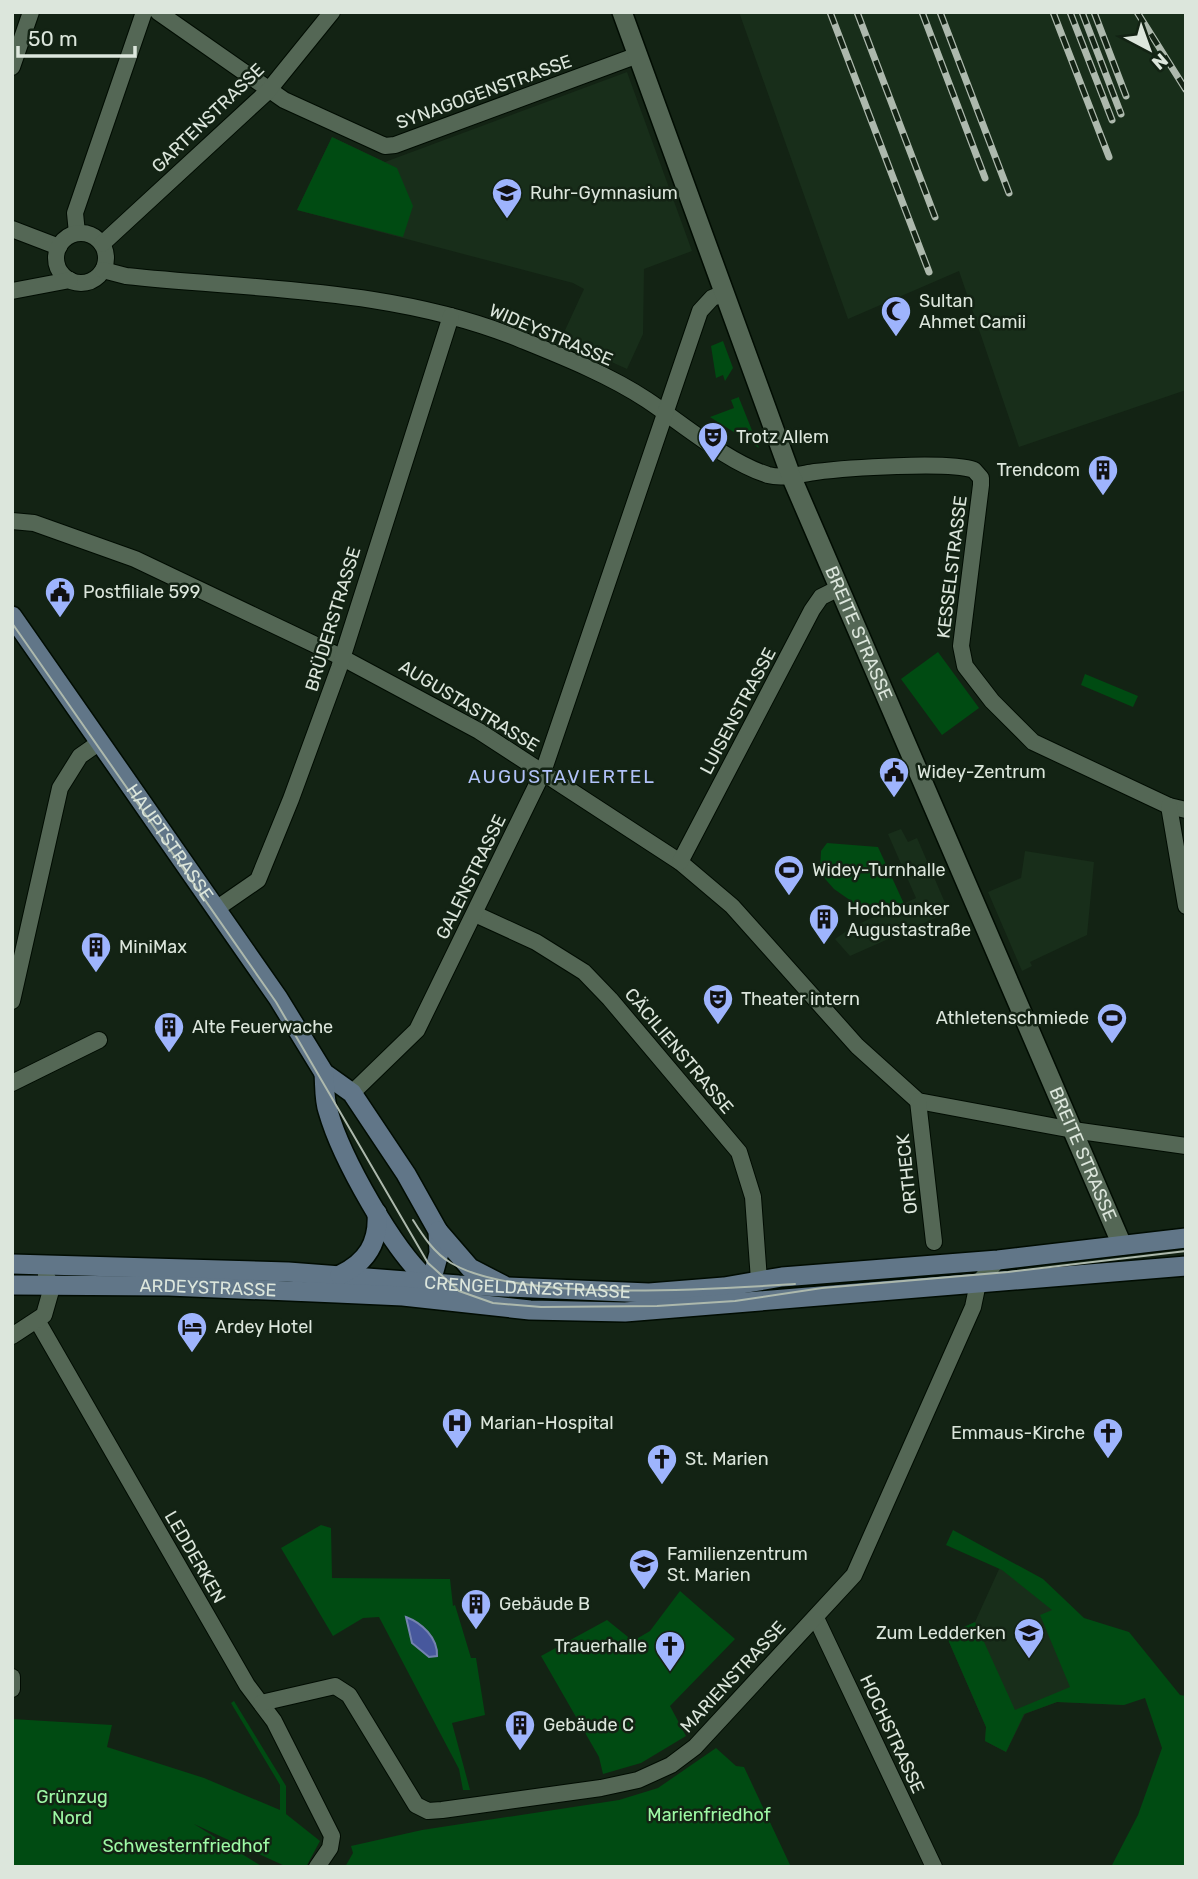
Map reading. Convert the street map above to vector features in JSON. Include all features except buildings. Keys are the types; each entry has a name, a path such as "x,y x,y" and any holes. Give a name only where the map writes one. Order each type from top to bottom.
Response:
{"main road":[{"name":"HAUPTSTRASSE","path":"12,616 278,998 324,1073 352,1093 406,1174 438,1231 470,1268 513,1287"},
{"name":"HAUPTSTRASSE","path":"324,1073 328,1113 377,1211 398,1250 429,1281"},
{"path":"339,1275 360,1263 368,1254 376,1234 377,1211"},
{"path":"403,1296 429,1281 439,1253 438,1231"},
{"name":"CRENGELDANZSTRASSE","path":"429,1281 458,1301 507,1307 625,1311 762,1289 1186,1238"},
{"path":"1122,1245 1155,1269"},
{"path":"25,1265 339,1275 429,1281"},
{"name":"CRENGELDANZSTRASSE","path":"429,1281 649,1293 724,1287 762,1289 978,1283 1186,1266"},
{"name":"ARDEYSTRASSE","path":"20,1286 142,1285 403,1296 458,1301"},
{"path":"507,1307 513,1287"}],"street":[{"path":"12,67 31,12"},
{"path":"77,233 75,213 144,12"},
{"name":"SYNAGOGENSTRASSE","path":"158,12 268,91 374,143 395,145 638,55"},
{"name":"GARTENSTRASSE","path":"102,244 268,91 332,12"},
{"name":"BREITE STRASSE","path":"622,12 791,475 1122,1245"},
{"path":"12,229 59,247"},
{"path":"12,290 70,279 85,282 103,270 106,255 102,244 93,236 77,233 66,238 59,247 59,269 70,279"},
{"name":"WIDEYSTRASSE","path":"103,270 150,278 396,302 451,316 520,339 583,366 646,399 751,469 773,476 962,467"},
{"name":"GALENSTRASSE","path":"352,1093 417,1030 542,772 700,311 712,298 724,293"},
{"name":"BRÜDERSTRASSE","path":"216,909 258,880 320,722 451,316"},
{"name":"KESSELSTRASSE","path":"962,467 974,470 981,478 961,646 965,666 992,701 1033,742 1169,806"},
{"name":"AUGUSTASTRASSE","path":"12,521 34,523 135,559 341,657 436,706 542,772 680,862 737,911 858,1046 918,1101"},
{"name":"LUISENSTRASSE","path":"680,862 812,610 821,597 839,588"},
{"path":"12,1000 60,788 80,756 100,743"},
{"path":"1186,810 1169,806 1186,905"},
{"name":"CÄCILIENSTRASSE","path":"475,914 536,942 584,972 739,1152 753,1197 762,1289"},
{"path":"12,1083 99,1040"},
{"path":"918,1101 1073,1130 1186,1146"},
{"name":"ORTHECK","path":"918,1101 934,1242"},
{"name":"MARIENSTRASSE","path":"261,1703 335,1686 349,1695 416,1805 428,1811 601,1788 638,1780 671,1765 695,1747 854,1575 973,1307 978,1283 998,1260"},
{"path":"12,1336 38,1322 47,1309 52,1287 25,1265 20,1286"},
{"name":"LEDDERKEN","path":"38,1322 247,1685 274,1721 332,1836 330,1848 317,1867"},
{"name":"HOCHSTRASSE","path":"816,1618 934,1867"},
{"path":"12,1677 12,1689"}],"shaded area":[{"path":"739,12 1186,12 1186,390 1019,447 959,271 848,319"},
{"name":"Ruhr-Gymnasium","path":"627,72 692,251 644,269 643,334 627,369 561,339 584,289 573,283 297,210 332,137 385,162"},
{"path":"901,829 908,842 917,838 949,912 850,956 835,939 854,926 916,898 888,834"},
{"path":"1025,851 1094,862 1087,935 1030,962 1032,966 1022,971 988,892 1021,878"},
{"name":"Zum Ledderken","path":"1000,1567 1057,1613 1124,1705 1057,1702 1025,1714 1006,1752 985,1741 986,1727 946,1635 975,1622"}],"green space":[{"path":"332,137 397,168 413,206 403,237 297,210"},
{"path":"723,341 733,368 725,381 723,375 716,378 711,346"},
{"path":"739,397 759,448 710,417 734,408 731,400"},
{"path":"938,652 979,708 942,735 901,679"},
{"path":"1085,674 1138,696 1133,707 1081,685"},
{"path":"827,843 878,847 904,904 874,917 834,889 820,873 821,851"},
{"path":"321,1525 331,1528 332,1578 450,1579 453,1606 455,1605 471,1658 476,1658 485,1715 452,1723 470,1790 463,1790 459,1769 379,1617 363,1618 333,1636 281,1548"},
{"path":"953,1530 1043,1579 1084,1618 1129,1632 1180,1695 1186,1696 1186,1867 1111,1867 1138,1815 1162,1748 1145,1698 1124,1705 1057,1702 1024,1714 1006,1752 985,1741 986,1727 946,1635 975,1622 1015,1710 1070,1687 1040,1615 1052,1610 1002,1570 946,1545"},
{"name":"Marienfriedhof","path":"680,1591 735,1639 670,1706 686,1736 641,1763 603,1774 599,1757 541,1656 607,1620 633,1641 650,1631"},
{"name":"Grünzug Nord","path":"234,1701 286,1786 286,1814 320,1841 306,1867 287,1867 194,1824 263,1867 12,1867 12,1719 112,1725 107,1747 204,1778 280,1810 280,1785 231,1703"},
{"name":"Marienfriedhof","path":"716,1748 736,1766 744,1767 791,1867 345,1867 353,1853 351,1846 422,1830 619,1800 658,1788"}],"water":[{"path":"406,1617 418,1623 432,1637 437,1656 429,1657 412,1643"}],"tram line":[{"path":"12,623 276,1002 428,1263 459,1291 493,1303 541,1307 657,1306 735,1301 822,1288 1008,1272 1186,1251"},
{"path":"413,1220 434,1249 451,1263 482,1276 522,1284 568,1289 618,1290 795,1284"}],"railway":[{"path":"830,12 929,272"},
{"path":"857,12 935,217"},
{"path":"922,12 985,178"},
{"path":"940,12 1009,193"},
{"path":"1053,12 1109,157"},
{"path":"1070,12 1112,120"},
{"path":"1082,12 1121,114"},
{"path":"1094,12 1126,96"},
{"path":"1137,12 1186,90"}],"place":[{"name":"Ruhr-Gymnasium","path":"507,220"},
{"name":"Sultan Ahmet Camii","path":"896,338"},
{"name":"Trotz Allem","path":"713,464"},
{"name":"Trendcom","path":"1103,497"},
{"name":"Postfiliale 599","path":"60,619"},
{"name":"Widey-Zentrum","path":"894,799"},
{"name":"Widey-Turnhalle","path":"789,897"},
{"name":"Hochbunker Augustastraße","path":"824,946"},
{"name":"MiniMax","path":"96,974"},
{"name":"Theater intern","path":"718,1026"},
{"name":"Athletenschmiede","path":"1112,1045"},
{"name":"Alte Feuerwache","path":"169,1054"},
{"name":"Ardey Hotel","path":"192,1354"},
{"name":"Marian-Hospital","path":"457,1450"},
{"name":"Emmaus-Kirche","path":"1108,1460"},
{"name":"St. Marien","path":"662,1486"},
{"name":"Familienzentrum St. Marien","path":"644,1591"},
{"name":"Gebäude B","path":"476,1631"},
{"name":"Zum Ledderken","path":"1029,1660"},
{"name":"Trauerhalle","path":"670,1673"},
{"name":"Gebäude C","path":"520,1752"}],"district":[{"name":"AUGUSTAVIERTEL","path":"562,776"}],"park label":[{"name":"Schwesternfriedhof","path":"186,1846"}]}
